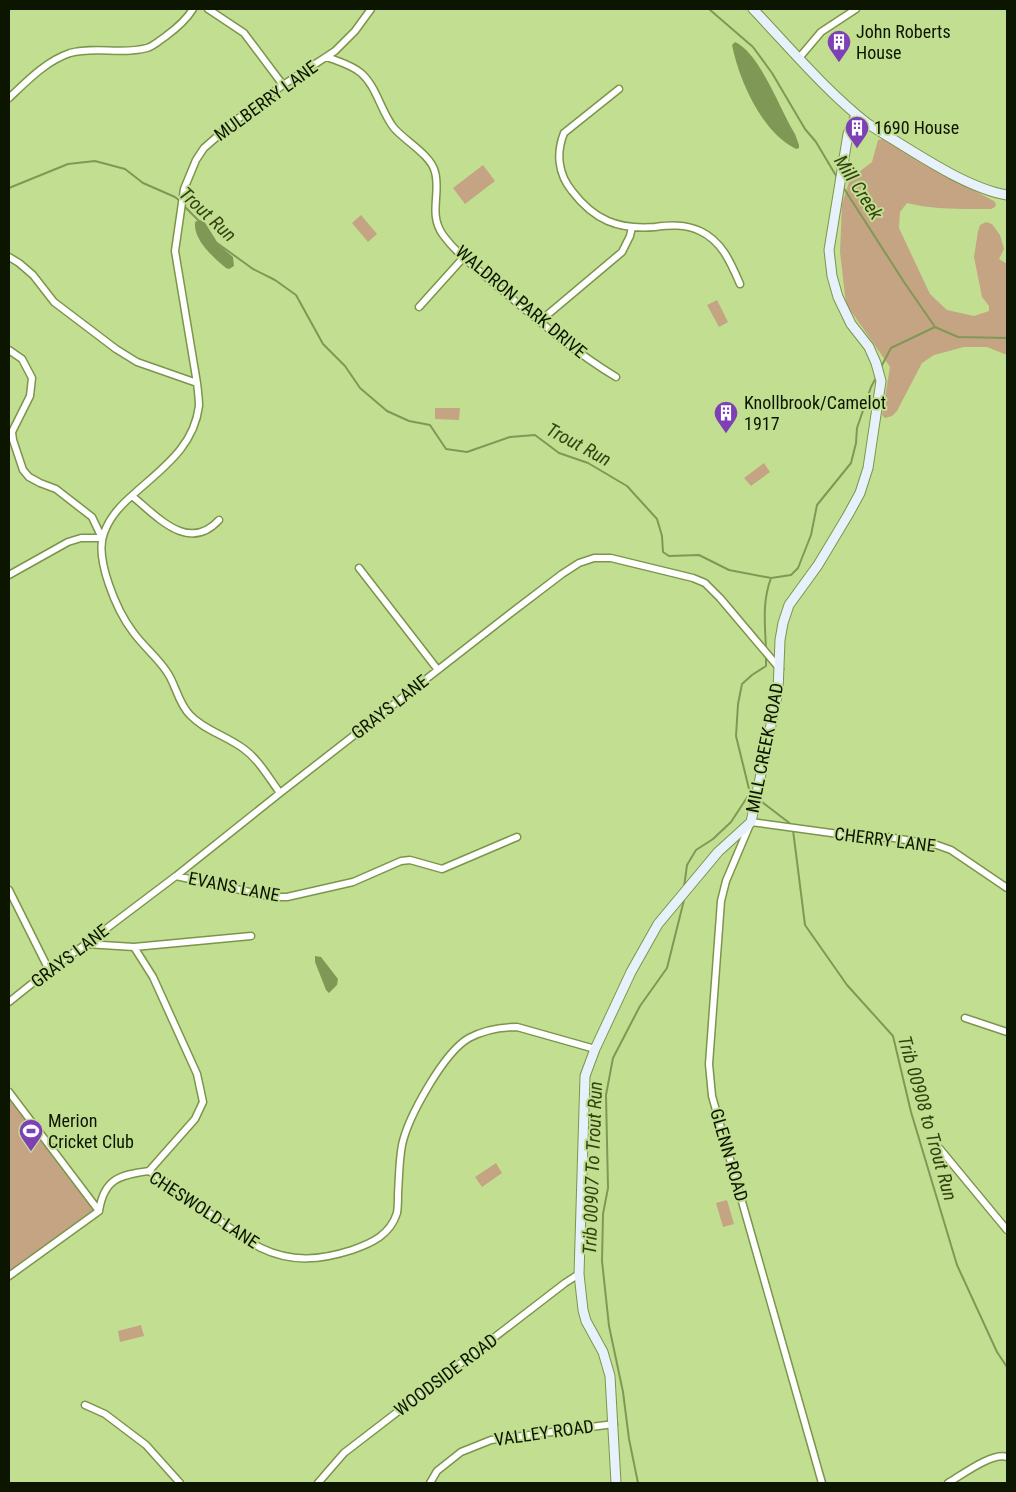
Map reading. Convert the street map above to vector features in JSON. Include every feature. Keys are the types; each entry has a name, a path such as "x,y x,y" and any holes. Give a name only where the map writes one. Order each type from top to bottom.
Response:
{"street":[{"path":"9,98 45,67 72,53 85,50 140,49 149,47 179,26 193,9"},
{"path":"208,9 244,33 283,85"},
{"name":"MULBERRY LANE","path":"102,538 115,512 177,456 186,441 199,405 175,251 180,207 184,189 191,172 204,148 235,121 283,85 335,51 355,31 371,9"},
{"path":"753,9 799,58 856,115 868,124 974,185 998,194 1007,195"},
{"path":"799,58 820,32 856,9"},
{"name":"WALDRON PARK DRIVE","path":"327,56 355,69 364,77 395,129 430,162 436,176 434,209 442,234 464,257 540,321 588,359 616,377"},
{"path":"619,89 564,133 560,144 560,165 567,184 591,212 606,221 632,227 678,225 701,231 719,245 727,256 740,284"},
{"name":"MILL CREEK ROAD","path":"616,1483 610,1376 603,1352 586,1321 579,1274 585,1076 594,1049 631,972 658,924 718,852 751,822 778,691 780,640 783,623 789,605 818,564 860,493 868,468 881,380 869,347 843,310 832,276 829,250 848,134 856,115"},
{"path":"540,321 622,252 632,227"},
{"path":"9,257 33,274 54,302 116,350 137,362 197,383"},
{"path":"419,307 464,257"},
{"path":"9,350 22,359 32,378 30,396 12,432 23,470 29,477 40,484 56,489 92,517 102,538 103,567 124,617 133,632 167,672 186,711 196,720 244,749 280,793"},
{"path":"132,496 172,528 182,533 199,532 219,520"},
{"path":"9,575 68,542 81,538 102,538"},
{"name":"GRAYS LANE","path":"9,1002 176,876 438,670 562,574 579,563 594,558 611,558 693,578 705,583 780,669"},
{"path":"359,568 438,670"},
{"name":"CHERRY LANE","path":"751,822 875,839 888,837 937,845 963,857 1007,888"},
{"name":"GLENN ROAD","path":"751,822 726,881 721,901 709,1078 712,1096 822,1483"},
{"name":"EVANS LANE","path":"176,876 273,896 287,897 353,882 401,861 410,860 442,869 518,837"},
{"path":"9,890 49,970"},
{"path":"86,944 134,947 252,936"},
{"path":"134,947 153,977 197,1074 203,1102 195,1119 149,1171"},
{"path":"965,1018 1007,1032"},
{"name":"CHESWOLD LANE","path":"99,1211 101,1196 106,1187 126,1175 149,1171 260,1247 283,1256 300,1258 331,1256 373,1242 391,1226 397,1212 402,1148 406,1131 430,1086 445,1062 457,1048 469,1039 484,1032 503,1027 516,1027 594,1049"},
{"path":"9,1092 99,1211 9,1276"},
{"path":"940,1149 1007,1230"},
{"name":"WOODSIDE ROAD","path":"318,1483 344,1453 579,1274"},
{"path":"85,1405 105,1414 146,1445 180,1483"},
{"name":"VALLEY ROAD","path":"430,1483 437,1471 461,1452 491,1440 614,1424"},
{"path":"948,1483 992,1458 1002,1455 1007,1457"}],"shaded area":[{"path":"735,42 753,58 769,83 795,134 799,148 796,149 773,131 754,104 746,89 735,59 732,45"},
{"path":"883,139 923,164 994,201 996,204 991,209 959,209 928,207 907,203 900,212 899,228 930,294 947,310 974,316 989,311 989,306 982,297 974,257 980,225 986,222 992,224 1000,235 1004,249 999,259 1007,264 1007,355 987,347 964,347 934,355 922,363 897,411 892,416 885,418 882,415 890,367 846,304 840,252 842,204 850,179 872,162 878,140"},
{"path":"483,165 495,181 465,204 453,188"},
{"path":"361,215 377,234 368,242 352,223"},
{"path":"199,220 204,221 219,245 233,257 234,266 229,269 226,268 205,248 195,229 195,222"},
{"path":"717,300 728,322 719,327 707,305"},
{"path":"435,408 460,408 459,420 435,419"},
{"path":"764,463 770,472 751,486 744,478"},
{"path":"315,956 321,957 338,979 337,985 329,993 315,962"},
{"name":"Merion Cricket Club","path":"9,1092 99,1211 9,1276"},
{"path":"496,1163 502,1173 482,1187 475,1177"},
{"path":"727,1200 734,1224 723,1227 716,1203"},
{"path":"141,1325 144,1336 120,1342 118,1331"}],"waterway":[{"name":"Mill Creek","path":"709,9 753,47 772,73 805,129 816,142 838,179"},
{"name":"Trout Run","path":"9,188 68,164 95,161 125,169 143,183 175,197 181,202"},
{"name":"Mill Creek","path":"843,187 935,327 958,337 1007,338"},
{"name":"Trout Run","path":"184,206 200,222"},
{"name":"Trout Run","path":"217,243 253,269 275,280 296,295 323,344 345,366 360,388 387,411 409,421 430,425 446,449 467,452 510,437 535,435 559,453 588,463 627,486 657,519 662,536 663,552 669,556 699,555 729,570 771,578 791,575 798,568 811,535 817,505 851,463 856,443 857,428 871,387 877,376"},
{"name":"Trout Run","path":"881,367 891,348 935,327"},
{"name":"Trib 00907 To Trout Run","path":"766,649 765,604 771,578"},
{"name":"Trib 00907 To Trout Run","path":"684,887 687,865 696,850 713,839 731,822 750,793 736,736 738,704 742,684 766,666 766,657"},
{"name":"Trib 00908 to Trout Run","path":"758,799 792,825"},
{"name":"Trib 00908 to Trout Run","path":"793,830 805,925 847,985 893,1036 911,1112 957,1265 997,1352 1007,1367"},
{"name":"Trib 00907 To Trout Run","path":"638,1483 629,1439 623,1392 609,1326 602,1261 603,1214 608,1188 606,1095 613,1058 640,1006 667,968 684,900"}],"place":[{"name":"John Roberts House","path":"839,63"},
{"name":"1690 House","path":"857,149"},
{"name":"Knollbrook/Camelot 1917","path":"726,434"},
{"name":"Merion Cricket Club","path":"31,1152"}]}
